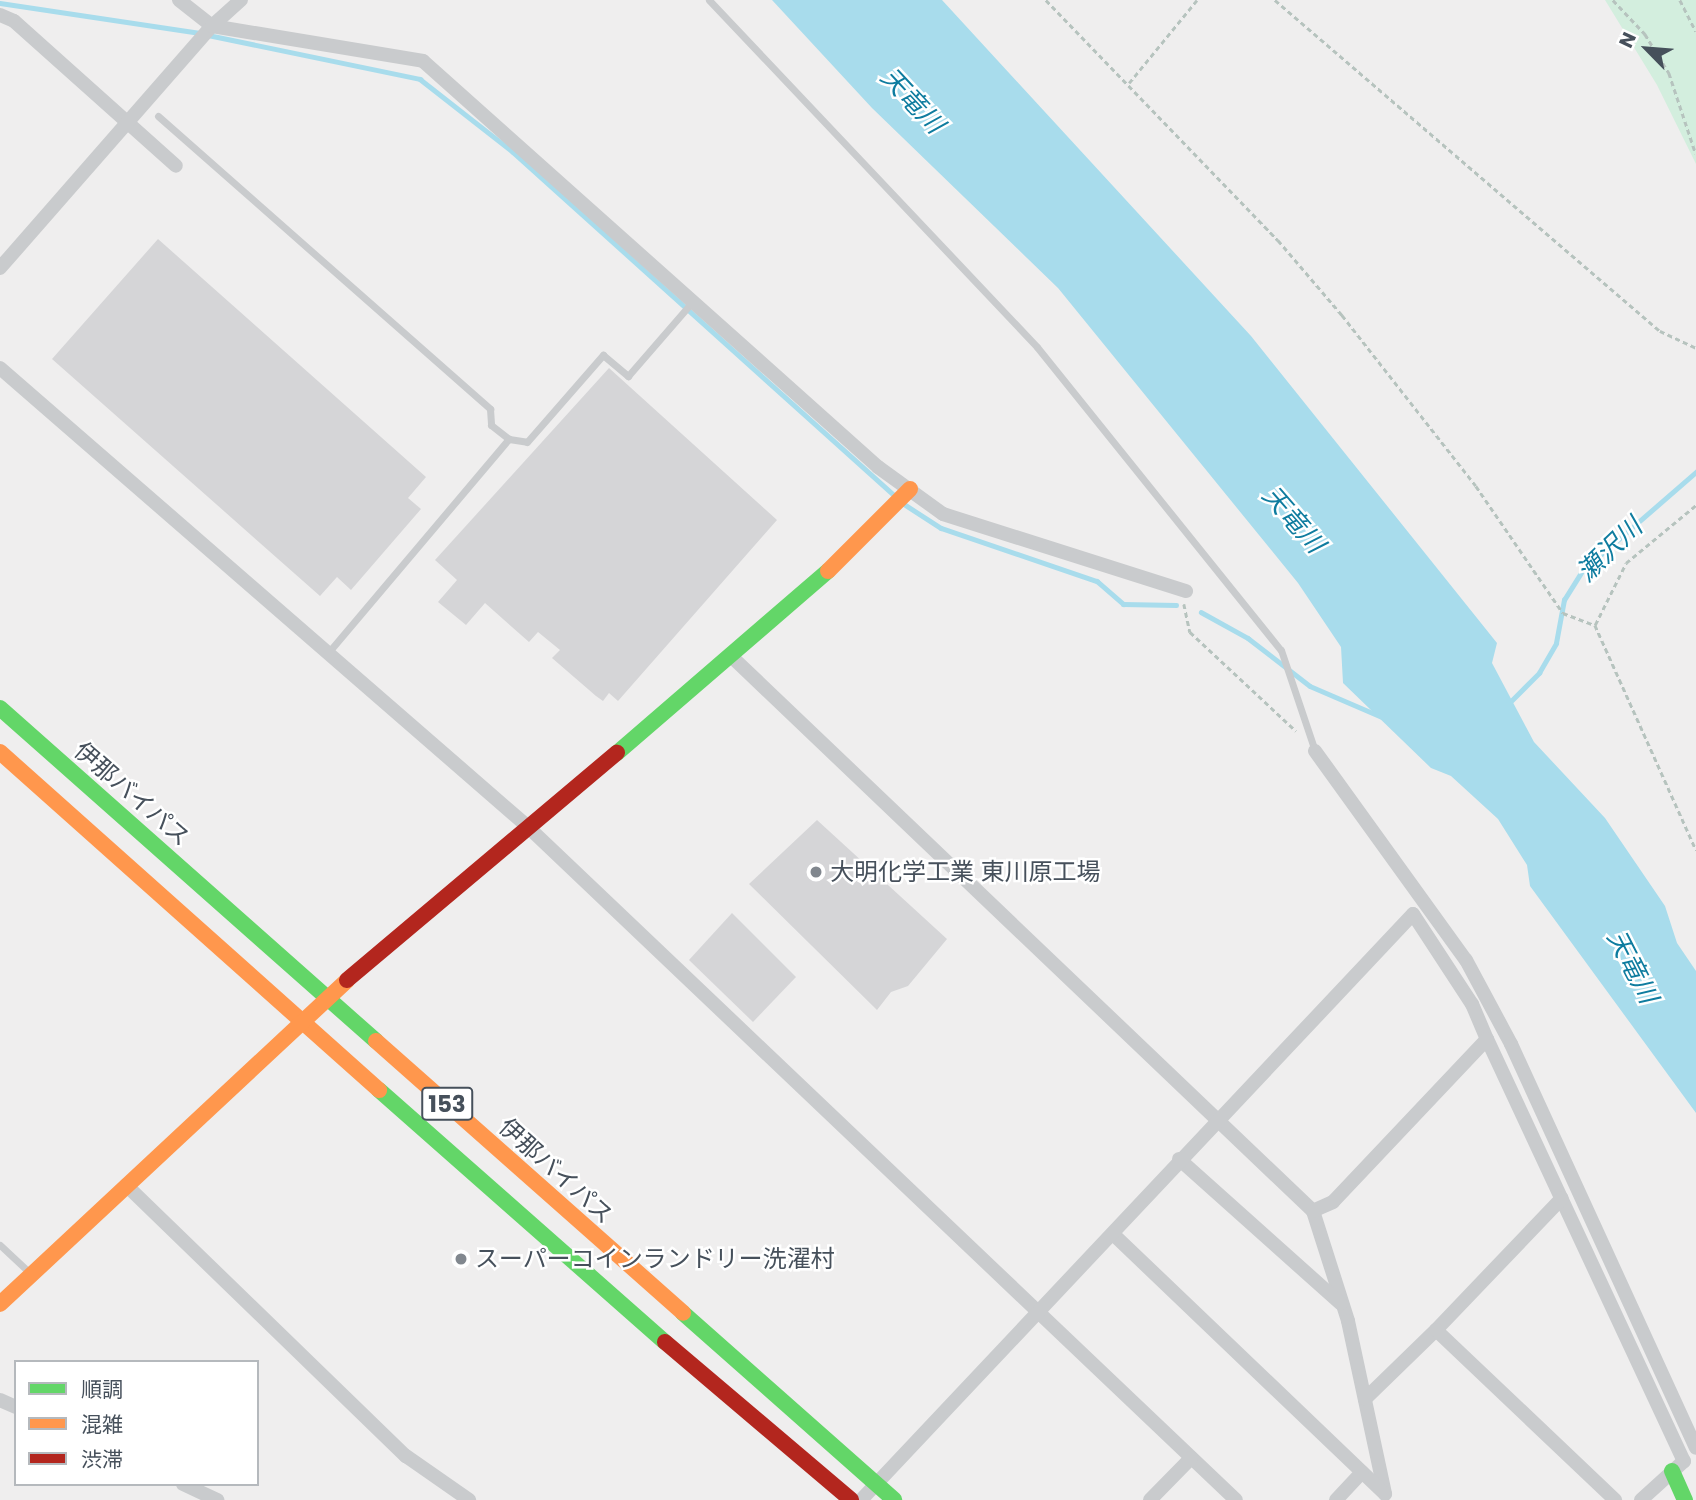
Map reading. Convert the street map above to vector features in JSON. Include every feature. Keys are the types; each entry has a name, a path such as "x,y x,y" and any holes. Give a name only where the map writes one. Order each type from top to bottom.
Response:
{"main road":[{"path":"0,1304 327,997 732,657 908,491"},
{"name":"伊那バイパス","path":"0,708 894,1500"},
{"name":"153","path":"0,752 301,1021 850,1500"},
{"path":"1672,1471 1685,1500"}],"street":[{"path":"178,0 212,26 423,61 691,303 908,491 943,514 1186,591"},
{"path":"0,268 212,26 241,0"},
{"path":"0,15 14,21 176,166"},
{"path":"0,368 527,827 1236,1500"},
{"path":"732,657 1313,1211 1342,1305 1388,1497"},
{"path":"1315,751 1428,900 1466,960 1511,1044 1696,1448"},
{"path":"861,1500 1113,1234 1217,1118 1413,914 1472,1004 1684,1461 1641,1500"},
{"path":"1313,1211 1333,1202 1487,1039"},
{"path":"1180,1159 1342,1305"},
{"path":"126,1185 406,1456 469,1500"},
{"path":"1365,1399 1436,1330 1562,1198"},
{"path":"1113,1234 1388,1497"},
{"path":"1436,1330 1615,1500"},
{"path":"1150,1500 1191,1458"},
{"path":"1336,1500 1362,1472"},
{"path":"187,1486 217,1500"},
{"path":"1212,1500 1223,1488"}],"lane":[{"path":"709,0 1037,347 1283,654 1315,751"},
{"path":"158,116 490,408 491,425 509,439 527,442 603,355 628,376 691,303"},
{"path":"327,655 509,439"},
{"path":"0,1245 31,1275"}],"path":[{"path":"1046,0 1129,83 1342,315 1476,486 1563,612 1595,625 1696,850"},
{"path":"1129,83 1197,0"},
{"path":"1275,0 1660,331 1696,348"},
{"path":"1612,0 1645,33 1669,73 1696,154"},
{"path":"1680,0 1696,31"},
{"path":"1595,625 1626,563 1696,505"},
{"path":"1186,591 1182,615 1190,632 1315,751"}],"green space":[{"path":"1605,0 1696,0 1696,164 1657,85"}],"water":[{"name":"天竜川","path":"772,0 942,0 1251,336 1497,643 1492,663 1534,742 1605,818 1665,906 1677,943 1696,971 1696,1113 1530,886 1527,865 1498,819 1451,776 1431,768 1343,683 1341,647 1298,583 1058,288 872,108"}],"building":[{"path":"158,239 426,477 408,498 421,509 351,590 337,577 320,596 52,359"},
{"path":"609,368 777,520 618,701 609,693 603,701 596,696 552,658 560,650 538,632 529,642 485,603 466,625 438,602 457,580 435,560"},
{"path":"817,820 947,939 908,986 891,992 877,1010 749,884"},
{"path":"732,913 796,977 753,1022 689,960"}],"waterway":[{"path":"0,3 200,33"},
{"path":"208,35 420,79 513,152 895,496"},
{"name":"瀬沢川","path":"1508,704 1539,673 1556,643 1564,600 1582,571 1696,472"},
{"path":"904,504 941,528 1097,581 1123,604 1176,605"},
{"path":"1201,612 1248,638 1310,686 1382,717"}],"traffic: fast":[{"path":"617,753 828,571"},
{"path":"0,708 376,1041"},
{"path":"379,1090 665,1342"},
{"path":"683,1313 894,1500"},
{"path":"1672,1471 1685,1500"}],"traffic: slow":[{"path":"828,571 910,489"},
{"path":"0,752 379,1090"},
{"path":"0,1304 347,980"},
{"path":"376,1041 683,1313"}],"traffic: jam":[{"path":"347,980 617,753"},
{"path":"665,1342 851,1500"}],"place":[{"name":"大明化学工業 東川原工場","path":"816,872"},
{"name":"スーパーコインランドリー洗濯村","path":"461,1259"}]}
